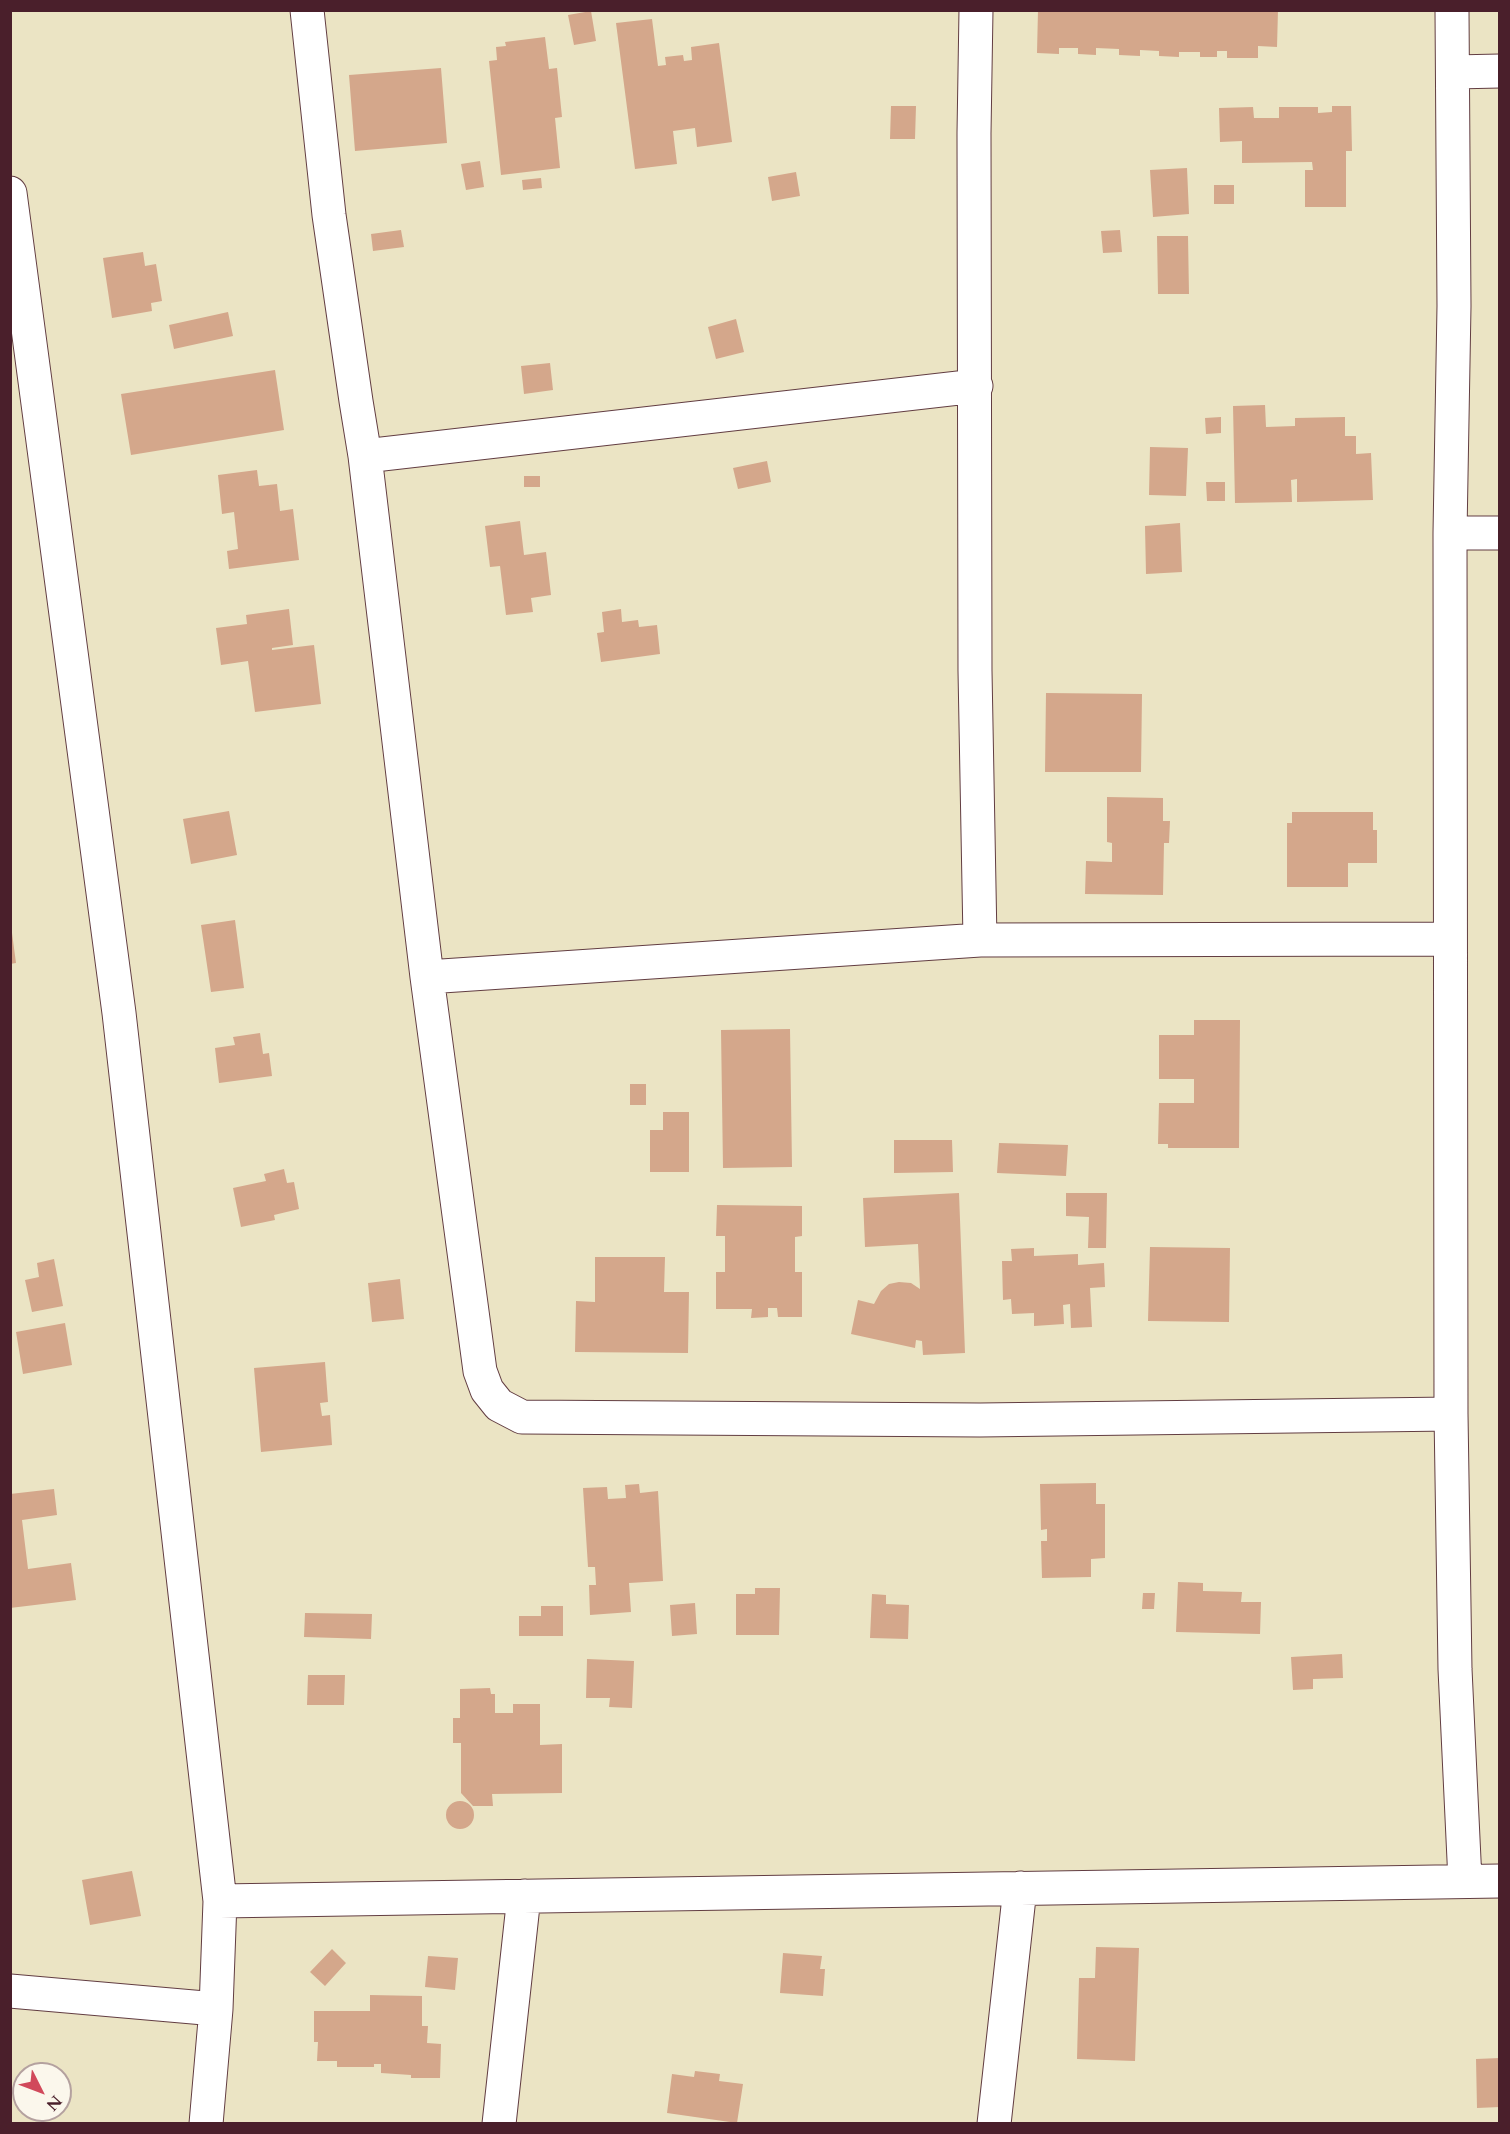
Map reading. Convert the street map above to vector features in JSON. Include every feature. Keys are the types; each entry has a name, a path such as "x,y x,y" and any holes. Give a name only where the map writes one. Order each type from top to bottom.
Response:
{"street":[{"path":"307,10 329,215 365,456 427,977 480,1371 487,1390 499,1405 522,1417 743,1420 980,1420 1451,1414"},
{"path":"976,10 974,133 975,671 980,940"},
{"path":"1452,10 1454,306 1450,533 1451,1414 1455,1669 1466,1881"},
{"path":"1454,72 1500,71"},
{"path":"10,192 17,287 117,1002 220,1901 216,2009 206,2124"},
{"path":"365,456 976,386"},
{"path":"1450,533 1500,533"},
{"path":"427,977 980,940 1450,939"},
{"path":"220,1901 1500,1881"},
{"path":"994,2124 1020,1888"},
{"path":"499,2124 524,1896"},
{"path":"10,1991 216,2009"}],"building":[{"path":"1038,10 1278,10 1277,47 1258,46 1258,58 1227,58 1227,51 1217,51 1217,57 1200,57 1200,52 1179,52 1179,57 1159,56 1159,51 1140,50 1140,56 1119,55 1119,49 1096,48 1096,55 1078,54 1078,48 1059,48 1059,54 1037,53"},
{"path":"591,11 596,41 574,45 568,15"},
{"path":"652,19 658,66 666,65 665,57 683,55 684,61 692,60 691,47 719,43 732,142 697,147 695,128 673,131 677,164 635,169 616,23"},
{"path":"545,37 549,69 557,68 562,117 555,118 560,168 501,175 489,61 497,60 496,47 506,46 505,42"},
{"path":"441,68 447,143 355,151 349,75"},
{"path":"891,106 916,106 915,139 890,139"},
{"path":"1332,106 1351,106 1352,151 1346,151 1346,207 1305,207 1305,170 1313,170 1312,162 1242,163 1242,141 1220,142 1219,108 1253,107 1254,118 1279,118 1279,107 1318,107 1318,113 1332,112"},
{"path":"480,161 484,187 466,190 461,164"},
{"path":"1187,168 1189,214 1153,217 1150,170"},
{"path":"796,172 800,196 772,201 768,177"},
{"path":"541,178 542,188 523,190 522,180"},
{"path":"1214,185 1234,185 1234,204 1214,204"},
{"path":"401,230 404,247 373,251 371,234"},
{"path":"1120,230 1122,252 1103,253 1101,231"},
{"path":"1157,236 1188,236 1189,294 1158,294"},
{"path":"143,252 145,266 156,264 162,301 151,303 152,311 112,318 103,258"},
{"path":"228,312 233,336 174,349 169,325"},
{"path":"736,319 744,352 716,359 708,327"},
{"path":"550,363 553,390 524,394 521,366"},
{"path":"275,370 284,430 131,455 121,394"},
{"path":"1265,405 1266,427 1295,426 1295,418 1345,417 1345,436 1356,436 1356,454 1371,453 1373,500 1297,502 1297,479 1291,480 1292,502 1235,503 1233,406"},
{"path":"1221,417 1221,433 1206,434 1205,418"},
{"path":"1150,447 1188,448 1186,496 1149,495"},
{"path":"767,461 771,482 738,489 733,468"},
{"path":"257,470 259,486 277,484 280,511 293,509 299,560 229,569 227,551 238,549 234,512 222,514 218,475"},
{"path":"524,476 540,476 540,487 524,487"},
{"path":"1206,482 1225,482 1225,501 1207,501"},
{"path":"520,521 524,555 546,552 551,595 531,598 533,612 506,615 500,566 490,567 485,526"},
{"path":"1180,523 1182,572 1146,574 1145,526"},
{"path":"289,609 293,645 272,648 272,650 314,645 321,704 255,712 248,661 221,665 216,628 247,624 246,615"},
{"path":"621,609 622,622 638,620 639,627 657,625 660,654 601,662 597,633 604,632 602,612"},
{"path":"1046,693 1142,694 1141,772 1045,772"},
{"path":"1107,797 1163,798 1163,821 1170,821 1169,843 1164,843 1163,895 1085,894 1086,861 1112,862 1112,843 1107,842"},
{"path":"229,811 237,855 191,864 183,819"},
{"path":"1292,812 1373,812 1373,830 1377,830 1377,863 1348,863 1348,887 1287,887 1287,823 1292,823"},
{"path":"235,920 244,988 211,992 201,925"},
{"path":"12,933 16,963 10,964 10,934"},
{"path":"1194,1020 1240,1020 1239,1148 1168,1148 1168,1144 1158,1144 1159,1103 1194,1103 1194,1079 1159,1079 1159,1035 1194,1035"},
{"path":"790,1029 792,1167 723,1168 721,1030"},
{"path":"260,1033 263,1054 269,1053 272,1076 219,1083 215,1048 235,1045 233,1037"},
{"path":"630,1084 646,1084 646,1105 630,1105"},
{"path":"663,1112 689,1112 689,1172 650,1172 650,1130 663,1130"},
{"path":"894,1140 952,1140 953,1172 894,1173"},
{"path":"999,1143 1068,1145 1066,1176 997,1173"},
{"path":"284,1169 287,1183 294,1182 299,1209 274,1215 275,1220 241,1227 233,1188 266,1181 264,1174"},
{"path":"959,1193 965,1353 923,1355 922,1341 916,1340 915,1348 851,1334 858,1300 874,1304 881,1291 889,1284 899,1282 911,1283 920,1289 918,1244 865,1247 863,1198"},
{"path":"1066,1193 1107,1193 1106,1248 1088,1248 1089,1217 1066,1216"},
{"path":"717,1205 802,1206 802,1236 795,1237 795,1272 802,1272 802,1317 778,1317 777,1308 768,1308 768,1317 751,1318 752,1309 716,1309 716,1272 725,1272 725,1236 716,1236"},
{"path":"1150,1247 1230,1248 1229,1322 1148,1321"},
{"path":"1034,1248 1034,1256 1078,1254 1078,1265 1104,1263 1105,1287 1090,1288 1092,1327 1071,1328 1070,1304 1063,1305 1064,1324 1034,1326 1034,1313 1012,1314 1011,1299 1003,1300 1002,1261 1012,1261 1011,1249"},
{"path":"595,1257 665,1257 664,1292 689,1292 688,1353 575,1352 576,1301 595,1302"},
{"path":"54,1259 63,1306 32,1312 25,1280 39,1277 37,1263"},
{"path":"400,1279 404,1319 372,1322 368,1283"},
{"path":"65,1323 72,1365 23,1374 16,1332"},
{"path":"325,1362 328,1402 320,1403 322,1416 330,1415 332,1445 261,1452 254,1368"},
{"path":"1096,1483 1096,1504 1105,1504 1105,1558 1091,1559 1091,1577 1042,1578 1041,1541 1047,1541 1047,1529 1041,1530 1040,1484"},
{"path":"639,1484 640,1493 658,1491 663,1581 629,1583 631,1612 590,1615 589,1585 596,1585 595,1567 588,1567 583,1488 607,1487 608,1499 626,1498 625,1485"},
{"path":"54,1489 57,1515 22,1520 28,1569 71,1563 76,1600 10,1608 10,1494"},
{"path":"1178,1582 1203,1583 1203,1591 1242,1592 1241,1602 1261,1602 1260,1634 1176,1632"},
{"path":"755,1588 780,1588 779,1635 736,1635 736,1594 755,1594"},
{"path":"1143,1593 1155,1593 1154,1609 1142,1609"},
{"path":"872,1594 886,1595 886,1604 909,1605 908,1639 870,1638"},
{"path":"695,1603 697,1634 672,1636 670,1605"},
{"path":"541,1606 563,1606 563,1636 519,1636 519,1616 541,1616"},
{"path":"305,1613 372,1614 371,1639 304,1637"},
{"path":"1342,1654 1343,1678 1313,1679 1313,1689 1293,1690 1291,1657"},
{"path":"587,1659 634,1661 632,1708 609,1707 610,1698 586,1698"},
{"path":"308,1675 345,1675 344,1705 307,1705"},
{"path":"490,1688 491,1694 495,1694 495,1713 513,1713 513,1704 540,1704 540,1745 562,1744 562,1793 492,1794 493,1806 473,1806 461,1793 461,1743 453,1743 453,1718 460,1718 460,1689"},
{"path":"460,1801 470,1805 474,1815 470,1825 460,1829 450,1825 446,1815 450,1805"},
{"path":"132,1871 141,1916 90,1925 82,1880"},
{"path":"1096,1947 1139,1948 1135,2061 1077,2059 1079,1978 1095,1978"},
{"path":"332,1949 346,1963 325,1986 310,1972"},
{"path":"783,1953 822,1956 820,1969 825,1969 823,1996 780,1993"},
{"path":"428,1956 458,1958 455,1990 425,1987"},
{"path":"370,1995 422,1996 422,2026 428,2026 427,2043 441,2044 440,2078 411,2078 411,2075 381,2073 381,2064 374,2064 374,2067 337,2067 337,2061 317,2061 318,2042 314,2042 314,2011 370,2011"},
{"path":"1500,2058 1500,2107 1477,2108 1476,2059"},
{"path":"695,2071 720,2074 719,2081 743,2084 737,2123 667,2113 672,2074 694,2077"}]}
